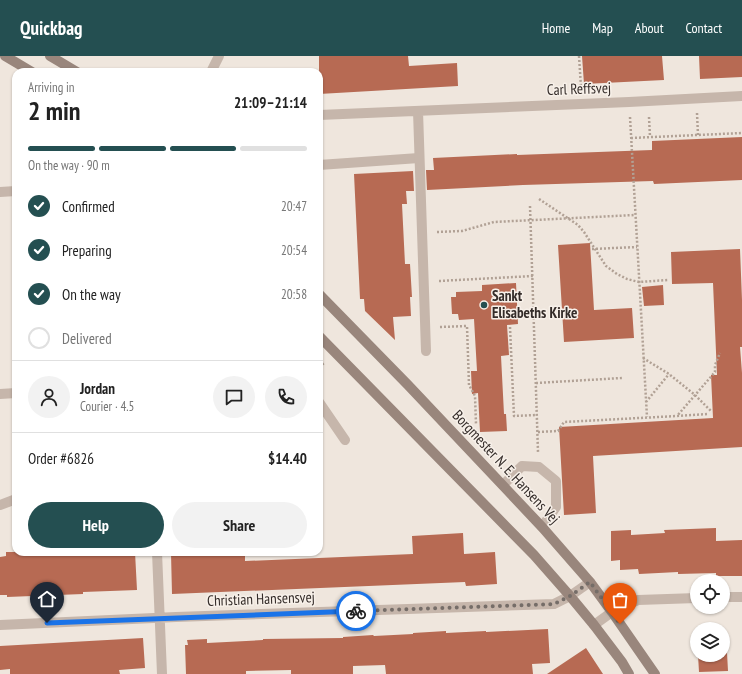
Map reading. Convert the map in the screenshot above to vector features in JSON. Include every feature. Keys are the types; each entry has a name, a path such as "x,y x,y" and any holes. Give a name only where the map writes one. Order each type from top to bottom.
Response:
{"street":[{"path":"5,56 25,68"},
{"path":"50,56 70,68"},
{"path":"213,68 219,56"},
{"name":"Carl Reffsvej","path":"323,115 742,96"},
{"path":"418,111 426,351"},
{"path":"323,165 419,158"},
{"path":"0,192 12,191"},
{"name":"Borgmester N. E. Hansens Vej","path":"323,298 408,385 542,527 590,582 655,674"},
{"path":"323,340 534,555 594,625 622,662 629,674"},
{"path":"0,394 12,393"},
{"path":"323,408 345,440"},
{"path":"503,485 522,466 539,467 556,482 556,507 542,527"},
{"path":"0,505 12,500"},
{"path":"157,556 162,674"},
{"name":"Christian Hansensvej","path":"0,625 554,604 570,596 590,582"},
{"path":"730,597 742,597"},
{"path":"594,625 612,612 638,600 690,598"}],"path":[{"path":"579,56 581,104"},
{"path":"696,99 698,135"},
{"path":"629,102 647,417"},
{"path":"631,138 742,133"},
{"path":"539,199 578,225 584,232 593,249 606,266 612,271 627,279 639,282 668,280"},
{"path":"530,206 539,467"},
{"path":"422,233 462,231 494,222 635,215"},
{"path":"593,249 637,247"},
{"path":"423,282 533,276"},
{"path":"425,328 467,326 469,385 475,396 476,424"},
{"path":"510,327 514,416 537,415"},
{"path":"676,416 715,372 715,365 720,352"},
{"path":"643,358 669,374 695,395 712,412"},
{"path":"646,402 669,374"},
{"path":"536,383 622,378"},
{"path":"538,432 558,431 564,422 707,414"}],"building":[{"path":"319,56 408,56 409,66 457,63 458,86 323,94 323,68 319,68"},
{"path":"582,56 662,56 664,80 584,84"},
{"path":"699,56 742,56 742,77 700,79"},
{"path":"742,137 742,180 654,184 653,181 523,185 427,190 426,170 434,170 433,158 652,150 652,141"},
{"path":"413,171 414,191 406,191 407,204 402,204 405,264 410,264 412,297 410,297 411,316 393,317 395,340 365,311 364,299 360,299 354,174"},
{"path":"590,243 594,310 632,308 634,338 564,342 558,245"},
{"path":"740,249 742,300 742,347 740,347 742,373 742,447 593,456 596,513 564,515 559,427 713,418 711,375 717,375 713,283 672,284 671,252"},
{"path":"516,283 518,324 507,325 509,355 501,356 504,414 506,414 507,431 480,432 478,393 472,394 471,371 477,371 474,319 459,320 458,314 452,314 451,297 456,297 456,292 482,291 482,285"},
{"path":"663,285 664,305 644,306 642,287"},
{"path":"716,528 716,541 742,540 742,576 730,576 730,574 716,573 678,574 678,572 639,574 638,569 620,570 620,560 611,561 611,531 631,530 631,535 665,533 664,530"},
{"path":"463,533 464,554 495,552 497,584 466,586 465,582 172,594 171,556 245,556 245,561 413,554 412,536"},
{"path":"6,552 12,552 12,556 135,556 137,590 7,597 7,595 0,595 0,557 6,556"},
{"path":"548,629 550,663 532,664 533,674 386,674 385,665 353,666 353,674 291,674 291,670 246,671 246,674 186,674 185,645 188,645 187,640 207,639 207,643 263,639 343,638 446,631 446,633"},
{"path":"143,638 145,668 119,670 120,674 10,674 10,669 0,670 0,646"},
{"path":"586,648 603,674 547,674"},
{"path":"698,662 728,662 728,671 699,672"}],"way so far":[{"path":"356,611 554,604 570,596 590,582 620,624"}],"place":[{"name":"Sankt Elisabeths Kirke","path":"484,305"}],"route":[{"path":"47,623 356,611"}]}
